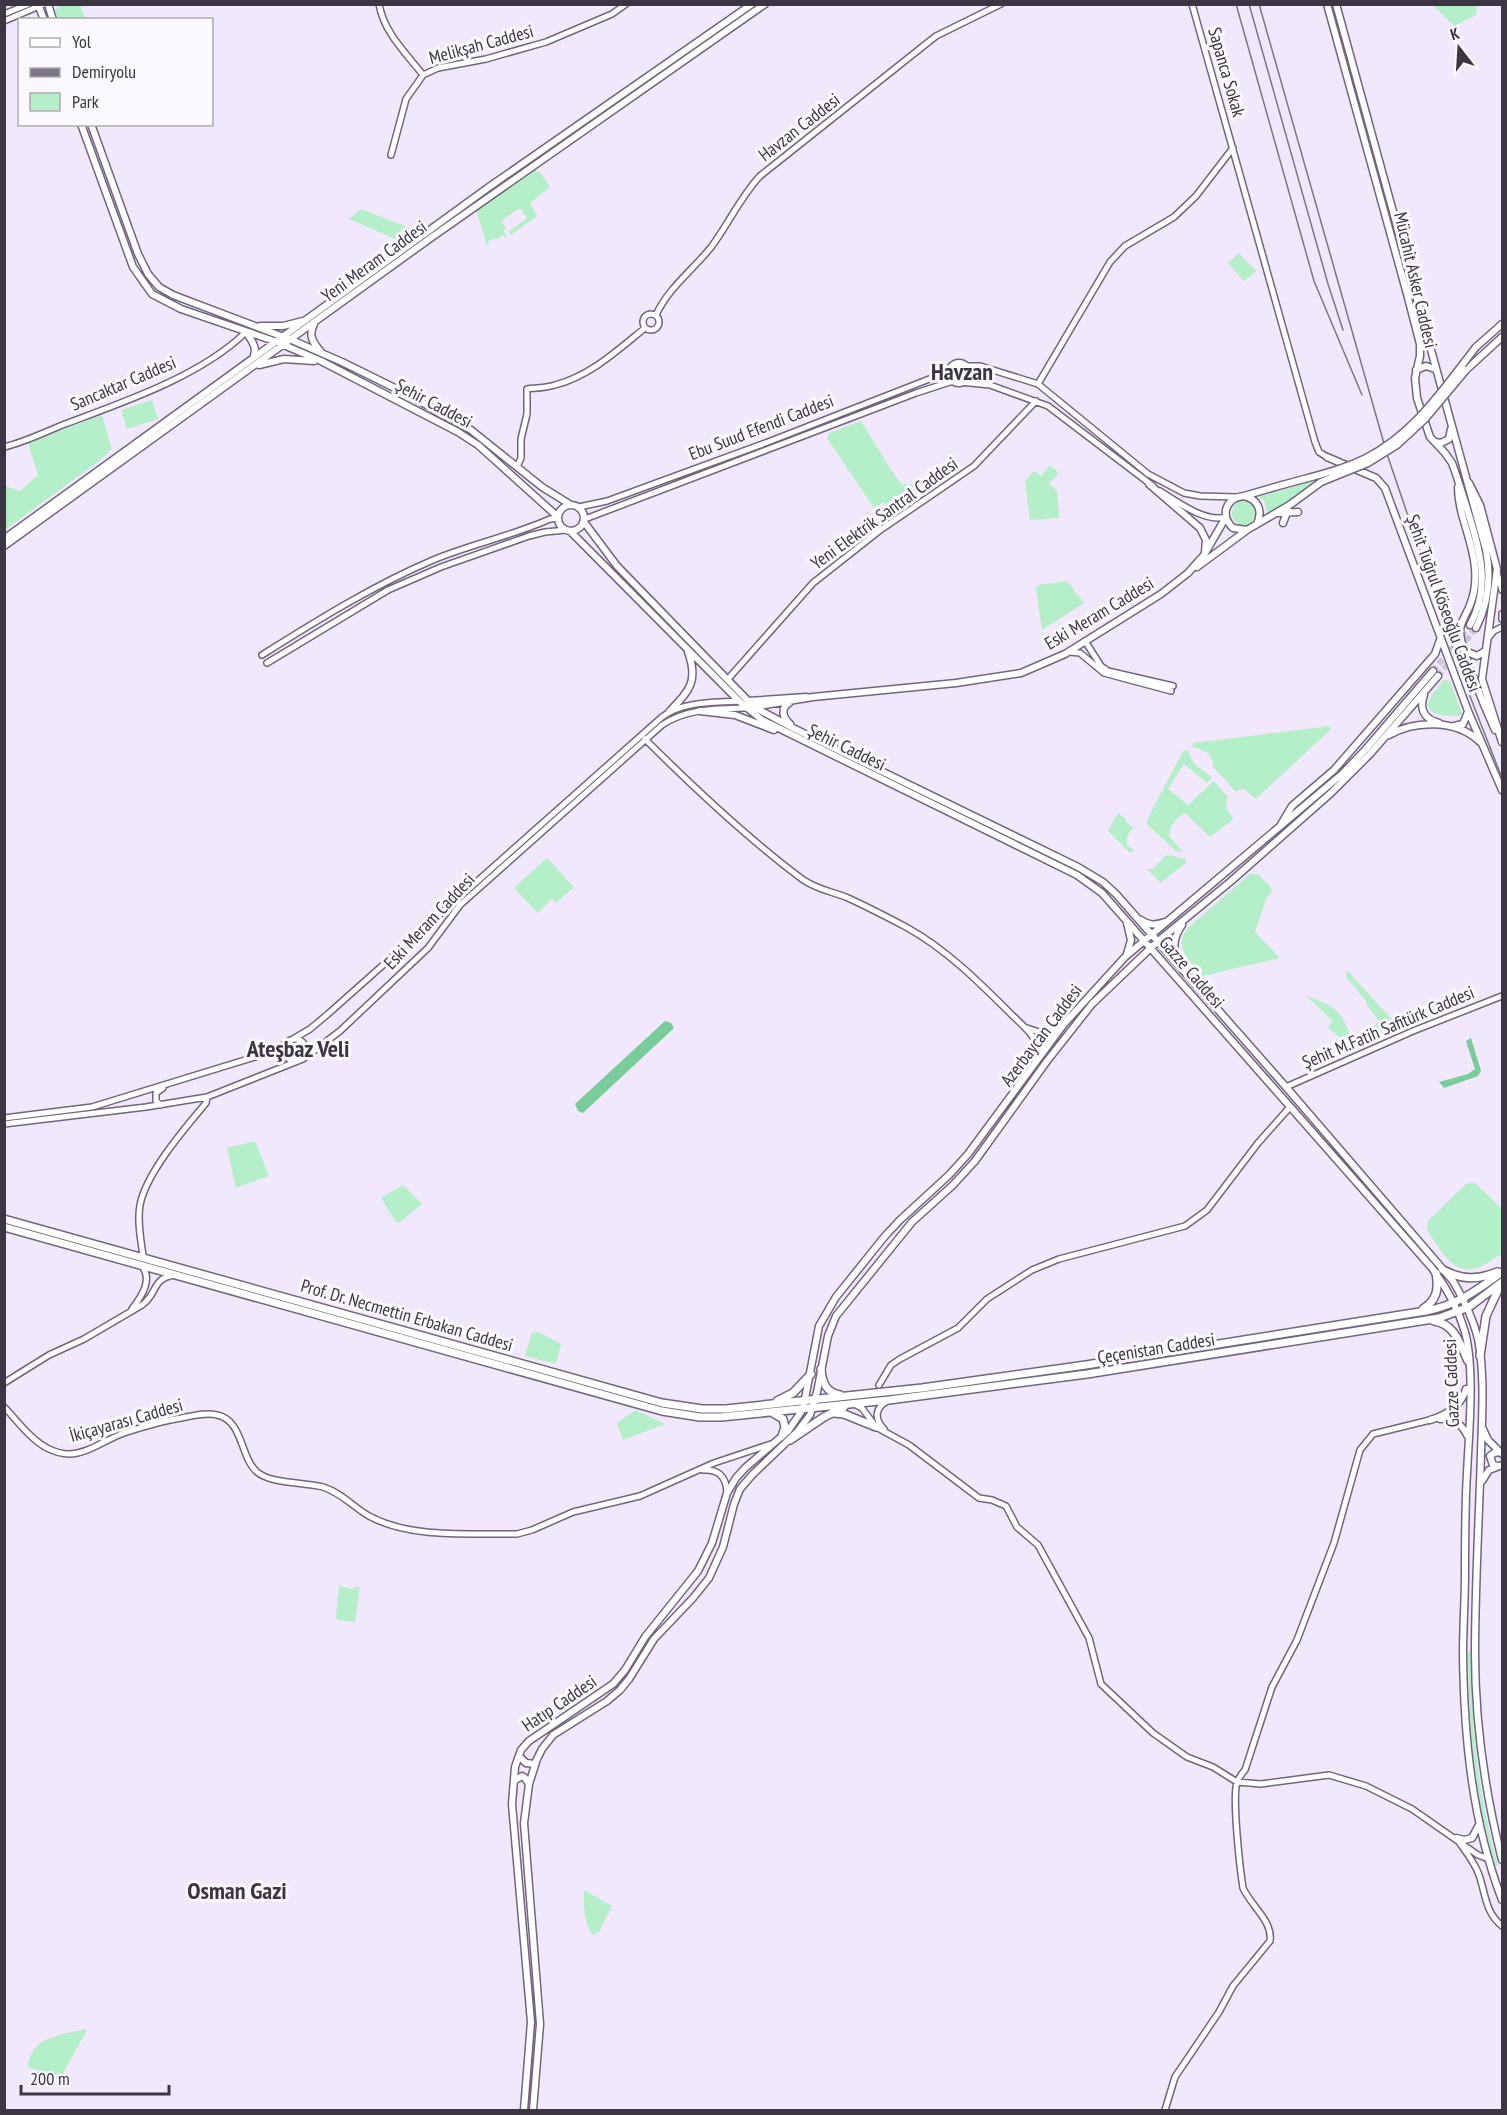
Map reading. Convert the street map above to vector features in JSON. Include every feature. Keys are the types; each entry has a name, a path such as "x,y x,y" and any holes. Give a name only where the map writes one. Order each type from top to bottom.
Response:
{"main road":[{"name":"Yeni Meram Caddesi","path":"314,319 489,187 752,4"},
{"name":"Yeni Meram Caddesi","path":"4,539 765,4"},
{"name":"Mücahit Asker Caddesi","path":"1327,4 1420,345 1415,378 1418,398 1427,430 1434,442 1449,458 1458,481 1482,562 1480,597 1473,627 1485,605 1489,568 1484,543 1336,4"},
{"path":"43,5 52,18"},
{"name":"Şehir Caddesi","path":"82,126 133,267 152,294 181,309 280,344 321,362 470,439 510,472 558,518"},
{"name":"Şehir Caddesi","path":"92,126 130,235 148,274 159,286 173,295 324,354 407,394 471,430 542,487 571,505"},
{"path":"252,325 283,326 314,319 311,338 324,354"},
{"path":"1247,530 1233,528 1226,517 1228,504 1241,496 1349,465 1389,444 1420,416 1476,347 1503,324"},
{"path":"246,332 255,346 249,366"},
{"path":"1188,573 1247,530 1291,504 1321,482 1368,463 1397,445 1425,419 1466,370 1503,336"},
{"path":"249,366 284,359 321,362"},
{"path":"957,363 965,366 968,374 966,379 957,381 949,373 951,367 957,363"},
{"name":"Yeni Meram Caddesi","path":"4,546 249,366"},
{"path":"1416,371 1425,366 1435,369"},
{"path":"1434,442 1441,443 1449,439 1451,426"},
{"name":"Şehit Tuğrul Köseoğlu Caddesi","path":"1327,457 1376,478 1383,484 1468,711 1503,790"},
{"path":"1464,474 1480,505 1497,573 1489,637 1482,670 1483,684 1503,743"},
{"path":"1458,481 1459,504 1475,566 1472,598 1460,629 1465,651 1489,715 1503,743"},
{"path":"1149,484 1200,528 1206,540 1204,555"},
{"path":"1241,496 1253,500 1259,508 1259,518 1256,524"},
{"path":"1283,523 1291,504"},
{"path":"568,531 579,529 584,521 584,514 579,507 571,505 563,508 558,518 560,524 739,701"},
{"path":"1275,513 1298,512"},
{"name":"Eski Meram Caddesi","path":"754,707 813,697 957,683 1021,674 1069,652 1161,594 1188,573 1204,555 1226,517"},
{"name":"Şehir Caddesi","path":"584,521 617,566 728,679 762,720 1077,875 1102,893 1145,940"},
{"path":"1276,832 1292,806 1334,770 1435,654 1440,644 1440,636"},
{"path":"669,712 685,695 693,680 692,665 687,649"},
{"path":"1465,651 1477,656 1486,651"},
{"name":"Azerbaycan Caddesi","path":"745,1468 794,1425 803,1409 819,1326 836,1297 900,1220 940,1184 968,1154 1064,1024 1125,957 1276,832 1356,760 1436,673 1426,691 1331,793 1186,920 1151,947 1092,1004 1047,1061 975,1161 953,1185 912,1222 836,1316 828,1336 812,1409 790,1440 752,1475"},
{"path":"1426,691 1422,708 1430,720 1460,726 1466,721 1468,711"},
{"name":"Eski Meram Caddesi","path":"739,701 747,704 796,696 813,697"},
{"path":"792,702 784,708 784,716 795,729"},
{"name":"Şehir Caddesi","path":"747,704 1078,867 1103,882 1116,894 1152,936"},
{"path":"700,711 735,715 789,734"},
{"path":"1383,739 1406,728 1428,724 1464,731 1481,744"},
{"path":"1123,915 1131,940 1125,957"},
{"path":"1135,917 1146,924 1156,925 1172,918"},
{"path":"1186,920 1175,936 1173,946 1176,957 1186,974"},
{"name":"Gazze Caddesi","path":"1152,936 1286,1087 1440,1271 1463,1299 1474,1323 1480,1356 1481,1425 1475,1655 1478,1718 1484,1777 1503,1860"},
{"name":"Gazze Caddesi","path":"1145,940 1290,1107 1440,1271 1455,1303 1465,1334 1469,1380 1463,1653 1465,1717 1469,1766 1479,1825 1503,1900"},
{"name":"Prof. Dr. Necmettin Erbakan Caddesi","path":"4,1219 662,1402 702,1409 803,1409"},
{"name":"Prof. Dr. Necmettin Erbakan Caddesi","path":"4,1227 662,1411 709,1417 806,1401"},
{"path":"1415,1313 1434,1300 1440,1271 1467,1279 1503,1271"},
{"name":"Çeçenistan Caddesi","path":"806,1401 1086,1365 1415,1313 1455,1303 1503,1271"},
{"path":"1480,1356 1486,1317 1502,1283"},
{"name":"Çeçenistan Caddesi","path":"803,1409 1076,1376 1420,1322 1468,1308 1502,1283"},
{"path":"1420,1322 1433,1321 1446,1325 1453,1331 1468,1360"},
{"path":"821,1369 821,1378 826,1388 835,1394 849,1396"},
{"path":"782,1436 785,1427 783,1419 770,1408 793,1393 811,1374"},
{"path":"1430,1420 1439,1418 1456,1406 1466,1393 1469,1380"},
{"path":"790,1440 831,1413 854,1404"},
{"path":"831,1413 844,1414 876,1426"},
{"path":"1430,1420 1451,1419 1464,1428 1468,1439"},
{"path":"1481,1425 1488,1440 1501,1453"},
{"path":"1500,1466 1493,1465 1491,1456 1494,1453 1501,1453"},
{"path":"1479,1499 1484,1476 1489,1470 1500,1466"},
{"name":"Hatıp Caddesi","path":"524,2110 531,2022 514,1826 513,1782 521,1750 529,1741 599,1695 625,1670 645,1637 698,1571 712,1543 727,1493 745,1468"},
{"name":"Hatıp Caddesi","path":"533,2110 540,2024 524,1823 529,1784 535,1764 553,1735 620,1690 654,1639 709,1578 723,1547 736,1497 752,1475"},
{"path":"529,1741 538,1750 539,1755"},
{"path":"519,1756 526,1763 535,1764"},
{"path":"513,1782 522,1776 529,1784"},
{"path":"1456,1838 1464,1840 1472,1838 1479,1825"}],"street":[{"path":"4,15 29,4"},
{"path":"379,4 382,19 392,37 423,75"},
{"name":"Melikşah Caddesi","path":"391,155 406,99 423,75 438,68 486,59 546,42 612,14 626,4"},
{"name":"Havzan Caddesi","path":"656,315 661,304 723,231 760,176 936,36 1000,4"},
{"name":"Sapanca Sokak","path":"1192,4 1315,442 1319,452 1327,457"},
{"path":"4,21 43,5"},
{"path":"1038,384 1110,261 1125,246 1174,217 1196,196 1233,148"},
{"path":"651,314 656,315 659,323 657,328 651,330 645,328 642,322 644,317 651,314"},
{"path":"517,467 521,458 521,439 527,414 527,389 555,385 590,369 606,360 645,328"},
{"name":"Sancaktar Caddesi","path":"4,447 104,411 177,379 235,343 246,332"},
{"path":"965,366 989,369 1038,384 1148,474 1192,495 1241,496"},
{"name":"Ebu Suud Efendi Caddesi","path":"579,507 607,501 768,442 937,376 951,367"},
{"name":"Ebu Suud Efendi Caddesi","path":"584,521 916,393 957,381 990,385 1048,406 1149,484 1188,508 1216,519 1226,517"},
{"name":"Yeni Elektrik Santral Caddesi","path":"728,679 813,583 879,531 974,466 1036,401"},
{"path":"262,655 413,568 436,558 558,518"},
{"path":"267,663 388,590 417,576 529,536 545,532 568,531"},
{"path":"1497,573 1503,590"},
{"path":"1503,614 1503,619"},
{"path":"1489,637 1494,631 1503,627"},
{"path":"1069,652 1080,653 1104,673 1172,688 1108,671 1101,666 1085,641"},
{"name":"Eski Meram Caddesi","path":"4,1118 92,1107 271,1052 310,1029 328,1014 669,712 695,704 739,701"},
{"name":"Eski Meram Caddesi","path":"4,1124 161,1105 207,1097 303,1059 333,1038 428,948 460,905 645,739 675,717 747,704"},
{"path":"645,739 734,825 802,879 815,888 848,898 930,942 979,982 1025,1028 1039,1048 1039,1060"},
{"name":"Şehit M.Fatih Safitürk Caddesi","path":"1286,1087 1413,1031 1503,996"},
{"path":"1025,1028 1045,1034 1056,1031 1064,1024"},
{"path":"296,1040 304,1045 305,1055 300,1060 289,1059 285,1054 285,1047 290,1041 296,1040"},
{"path":"161,1105 155,1097 159,1090 198,1078 213,1070"},
{"path":"143,1256 140,1204 152,1176 177,1137 206,1103 207,1097"},
{"path":"879,1385 891,1365 958,1328 987,1299 1032,1270 1059,1259 1185,1226 1207,1210 1258,1143 1290,1107"},
{"path":"131,1311 147,1283 147,1272 141,1265"},
{"path":"4,1389 42,1359 84,1339 146,1302 158,1281 175,1275"},
{"path":"4,1383 14,1379"},
{"path":"888,1432 880,1424 876,1414 882,1404 889,1400"},
{"path":"854,1404 862,1408 876,1426 909,1445 979,1498 1006,1506 1017,1527 1038,1545 1089,1638 1101,1684 1153,1733 1187,1757 1213,1767 1237,1782 1261,1784 1329,1775 1366,1786 1412,1809 1478,1855 1489,1859"},
{"path":"4,1407 17,1420"},
{"path":"4,1414 17,1420"},
{"name":"İkiçayarası Caddesi","path":"17,1420 46,1448 69,1454 123,1433 167,1420 217,1414 227,1418 233,1424 250,1463 257,1472 270,1479 325,1488 342,1495 369,1516 397,1527 422,1532 517,1534 573,1512 640,1497 701,1470 775,1442"},
{"path":"1165,2110 1175,2077 1219,2012 1233,1986 1270,1941 1269,1928 1247,1897 1242,1881 1235,1794 1237,1782 1245,1770 1272,1687 1307,1616 1334,1543 1360,1450 1373,1434 1430,1420"},
{"path":"701,1470 713,1470 721,1474 726,1480 727,1493"},
{"path":"1456,1838 1479,1874 1486,1905 1492,1916 1503,1926"}],"green space":[{"path":"61,4 80,5 86,18 57,18 54,11"},
{"path":"1433,5 1477,5 1476,15 1454,26"},
{"path":"534,168 537,172 539,171 550,187 530,203 537,216 511,235 509,231 527,218 520,208 501,221 506,228 503,230 507,236 503,235 496,240 494,238 488,241 489,245 487,245 476,209"},
{"path":"361,209 420,232 405,243 349,219"},
{"path":"1239,253 1256,271 1244,281 1228,263"},
{"path":"152,400 158,419 127,429 121,410"},
{"path":"102,415 112,449 5,530 5,482 6,486 20,491 38,475 28,443"},
{"path":"861,421 902,485 911,484 921,499 921,502 895,518 884,502 874,508 827,438 829,433"},
{"path":"1050,465 1059,473 1050,483 1047,481 1057,491 1059,518 1030,520 1025,481 1034,471 1041,476"},
{"path":"1318,479 1268,516 1264,501 1259,496"},
{"path":"1245,500 1254,504 1258,513 1254,522 1245,526 1236,522 1232,513 1236,504"},
{"path":"1067,581 1084,603 1042,630 1036,588 1039,585"},
{"path":"1444,680 1450,681 1462,713 1460,716 1438,714 1429,709 1431,696"},
{"path":"1329,726 1331,729 1256,799 1244,789 1235,791 1213,767 1208,753 1192,746 1193,743"},
{"path":"1188,750 1196,765 1212,778 1207,783 1184,764 1168,789 1188,805 1214,781 1228,797 1227,809 1234,819 1210,837 1185,813 1181,815 1174,823 1169,836 1184,853 1176,851 1147,824 1147,820 1183,751"},
{"path":"1118,813 1134,828 1127,837 1127,845 1134,850 1130,853 1108,831"},
{"path":"1166,855 1186,859 1186,863 1160,882 1147,869 1153,869"},
{"path":"547,858 574,887 556,903 552,899 538,913 514,888"},
{"path":"1250,874 1258,874 1270,886 1272,892 1266,899 1255,932 1280,958 1203,976 1184,953 1182,941 1184,934 1189,927"},
{"path":"1347,970 1395,1023 1393,1030 1352,1049 1328,1027 1333,1021 1305,995 1337,1011 1355,1041 1379,1021 1366,1004 1367,1002 1346,977"},
{"path":"665,1021 671,1023 674,1028 583,1113 578,1111 575,1104"},
{"path":"1471,1038 1481,1071 1478,1076 1444,1088 1439,1082 1468,1074 1475,1069 1466,1041"},
{"path":"255,1141 269,1176 236,1188 227,1148"},
{"path":"1475,1183 1502,1209 1502,1254 1480,1267 1468,1270 1453,1264 1427,1230 1428,1221 1466,1184"},
{"path":"403,1185 422,1204 399,1223 396,1222 381,1198"},
{"path":"538,1332 561,1344 556,1364 525,1356 532,1333"},
{"path":"635,1410 665,1424 623,1440 617,1423"},
{"path":"339,1585 352,1590 354,1587 360,1587 355,1622 338,1620 336,1617"},
{"path":"1468,1651 1471,1651 1480,1785 1498,1865 1495,1866 1477,1786"},
{"path":"584,1890 612,1906 599,1932 593,1935 586,1919"},
{"path":"87,2030 61,2077 58,2078 28,2067 34,2049 41,2043 57,2036"}],"tunnel":[{"path":"1433,671 1470,625"},
{"path":"1438,676 1476,628"}],"railway":[{"path":"1236,4 1314,281 1362,395"},
{"path":"1249,4 1343,330"},
{"path":"1259,4 1387,454 1464,681 1502,778"}],"district":[{"name":"Havzan","path":"962,371"},
{"name":"Ateşbaz Veli","path":"298,1048"},
{"name":"Osman Gazi","path":"237,1890"}]}
